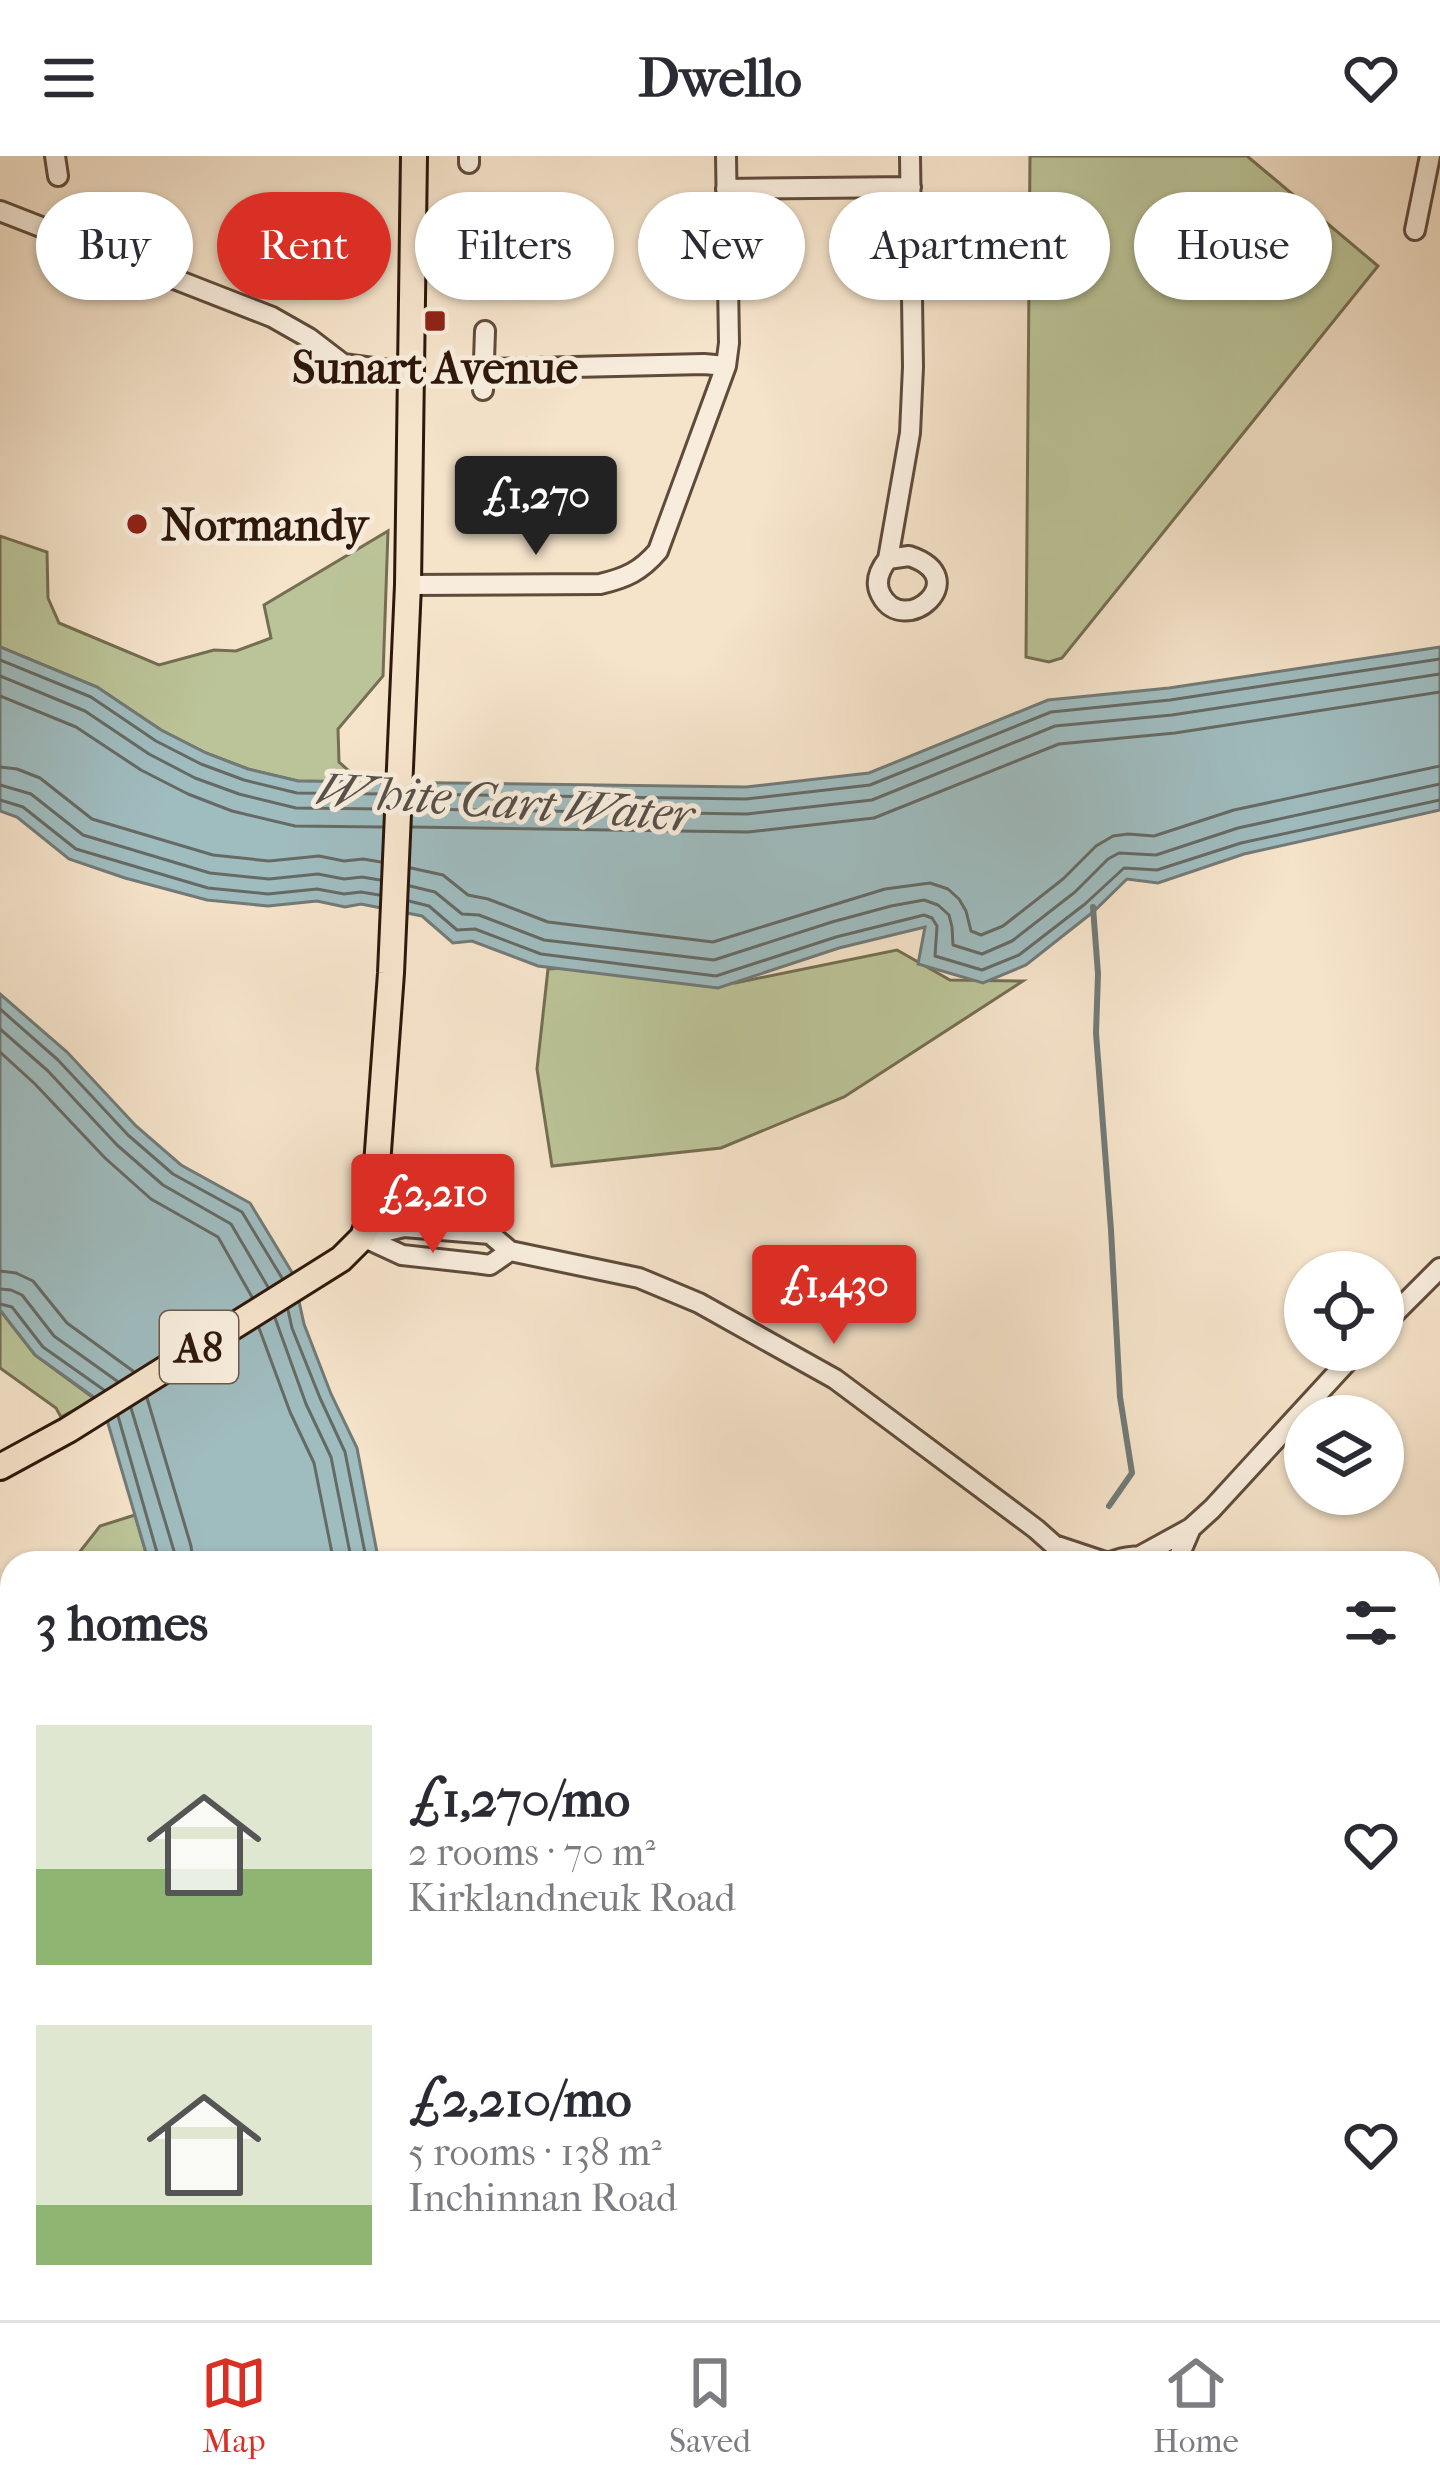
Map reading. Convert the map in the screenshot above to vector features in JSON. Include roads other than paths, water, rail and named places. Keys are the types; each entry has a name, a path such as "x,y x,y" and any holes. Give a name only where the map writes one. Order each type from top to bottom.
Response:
{"main road":[{"path":"363,1238 377,1192 391,973 408,585 414,156"},
{"name":"A8","path":"0,1468 330,1265 363,1238"}],"street":[{"path":"408,585 600,584 644,568 658,550 726,367 726,156"},
{"path":"888,559 910,433 910,156"},
{"path":"1415,230 1432,163"},
{"path":"726,189 911,188"},
{"path":"0,211 272,317 343,364 411,373"},
{"path":"483,390 485,331"},
{"path":"484,369 726,367"},
{"path":"363,1238 404,1226 490,1234 510,1251 639,1278 699,1303 836,1379 1054,1545 1072,1551"},
{"path":"363,1238 402,1255 475,1263 490,1264 510,1251"},
{"path":"1404,1304 1440,1268"},
{"path":"1160,1551 1213,1509 1339,1371"},
{"path":"1181,1551 1192,1528"},
{"path":"1054,1545 1058,1551"}],"water":[{"name":"White Cart Water","path":"0,647 97,687 161,730 206,753 298,781 746,787 869,773 1048,700 1169,688 1440,647 1440,810 1244,854 1158,883 1127,879 1026,965 983,983 918,964 925,927 839,948 718,988 538,966 472,941 453,943 422,916 361,904 345,907 317,901 268,906 207,900 69,859 17,817 0,811"},
{"path":"0,994 67,1052 136,1126 181,1165 250,1203 293,1274 304,1324 357,1448 377,1551 145,1551 102,1403 35,1355 0,1310"}],"waterway":[{"path":"1093,907 1096,1033 1120,1397 1132,1473 1109,1506"}],"place":[{"name":"Sunart Avenue","path":"435,321"},
{"name":"Normandy","path":"137,524"}]}
